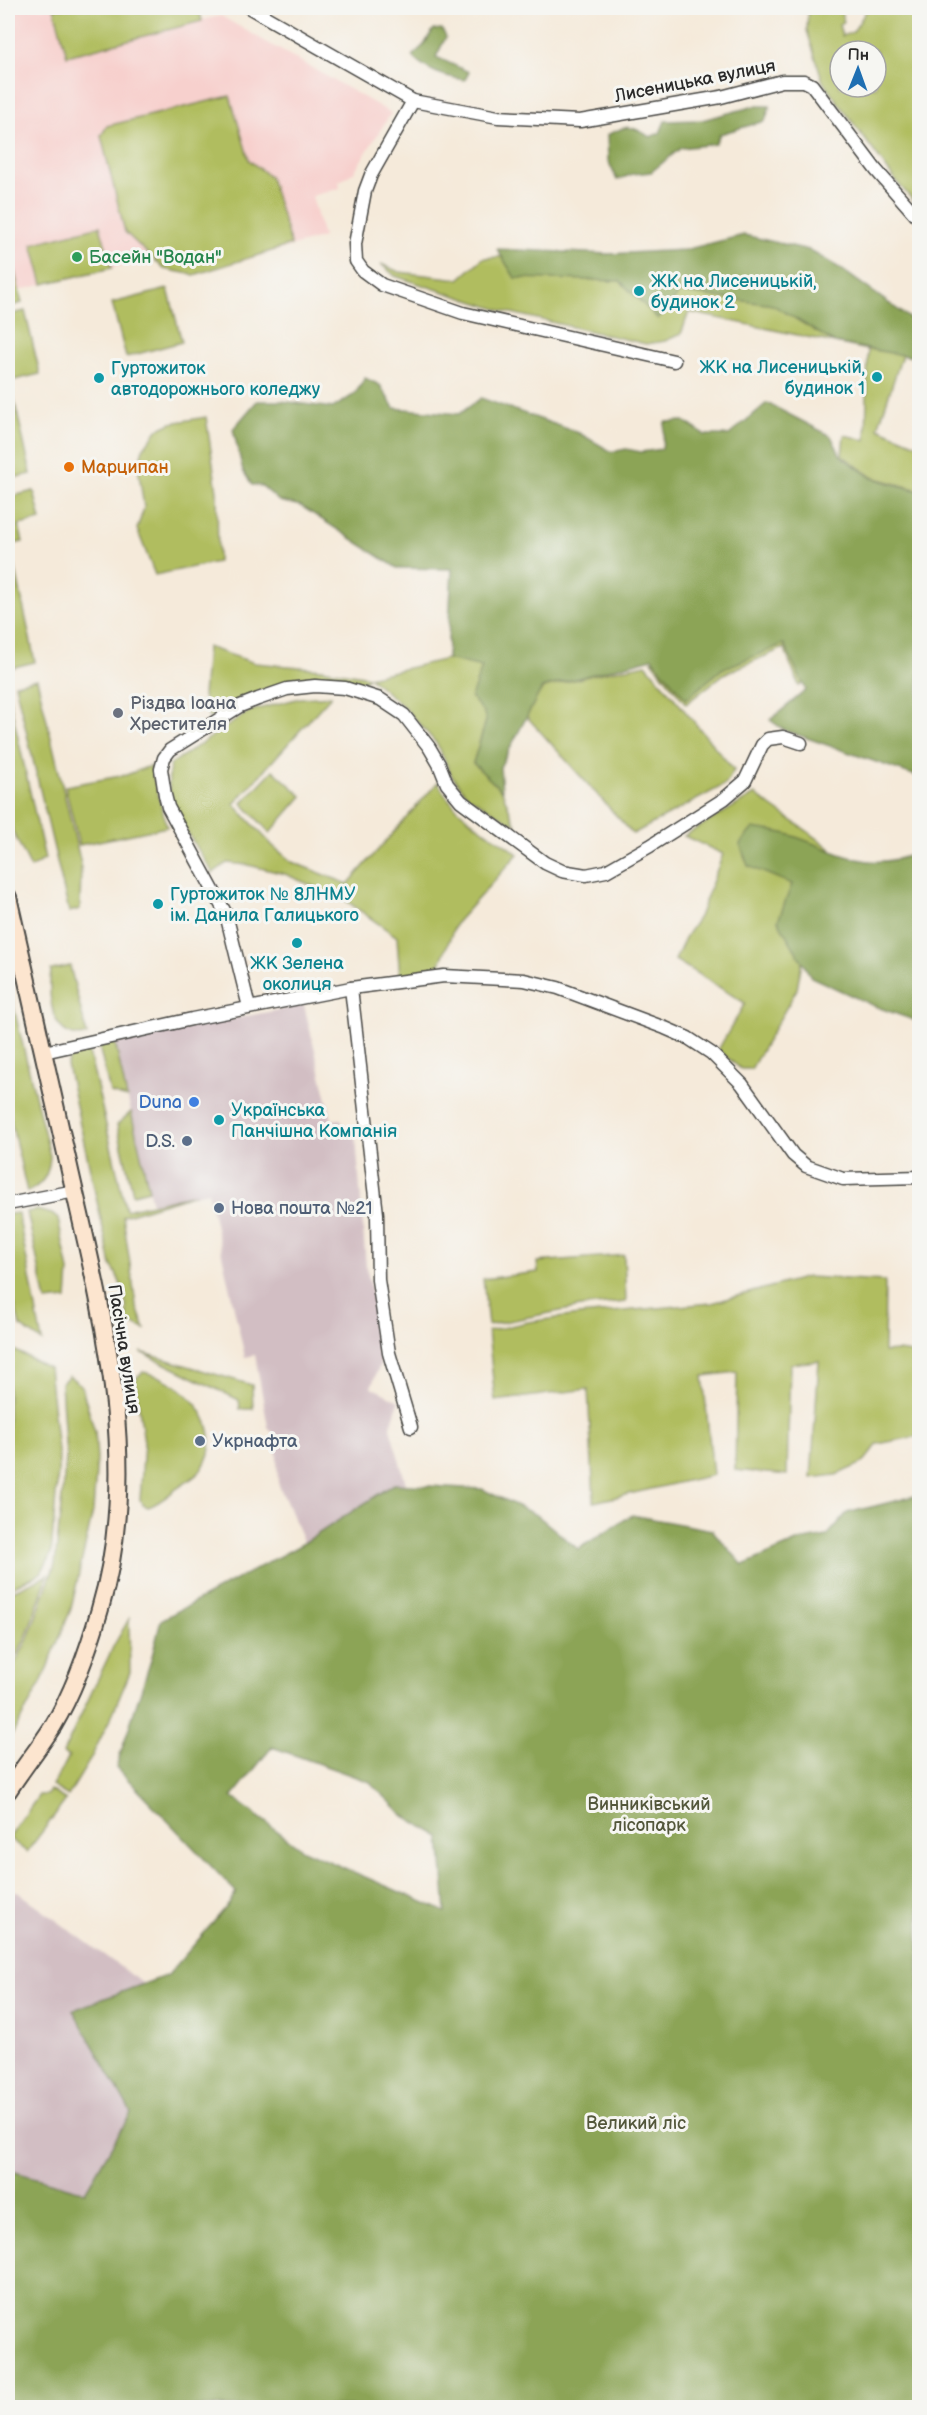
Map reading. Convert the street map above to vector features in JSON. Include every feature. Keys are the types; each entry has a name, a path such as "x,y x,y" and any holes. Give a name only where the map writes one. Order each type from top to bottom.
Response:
{"main road":[{"name":"Пасічна вулиця","path":"8,897 107,1343 115,1406 118,1481 115,1540 101,1608 79,1670 53,1725 8,1791"}],"street":[{"name":"Лисеницька вулиця","path":"250,8 413,101 498,117 580,121 721,97 782,81 804,81 812,85 876,170 920,220"},
{"path":"413,101 371,174 365,191 355,244 356,261 363,271 382,285 463,313 674,361"},
{"path":"249,1007 226,914 168,807 161,769 164,758 170,750 240,706 287,689 315,686 345,688 380,699 404,716 413,726 440,764 447,784 461,801 544,863 562,871 586,875 606,872 724,799 745,781 762,745 768,739 783,737 801,742"},
{"path":"44,1052 249,1007 351,988 444,976 524,980 558,988 665,1028 688,1038 711,1053 742,1084 793,1155 806,1166 843,1179 920,1177"},
{"path":"351,988 377,1214 378,1280 389,1353 411,1427"},
{"path":"8,1204 75,1191"}],"shaded area":[{"path":"8,8 199,8 202,20 221,16 391,113 354,172 339,182 340,188 312,196 323,237 194,275 164,269 152,258 8,293"},
{"path":"304,1005 332,1120 341,1119 345,1133 356,1138 366,1266 385,1352 371,1387 399,1401 390,1428 406,1484 394,1484 304,1543 278,1483 276,1436 268,1427 255,1355 245,1357 208,1192 152,1204 115,1042"},
{"path":"16,1891 211,2033 41,2279 8,2243 8,1901"}],"green space":[{"path":"54,8 199,8 202,21 67,56"},
{"path":"808,8 840,8 844,22 839,25 842,36 853,32 868,8 897,8 919,13 919,207 895,180 835,99 888,99 888,39 828,39 828,89 823,82 807,31"},
{"path":"442,29 446,37 436,57 469,72 465,80 436,72 412,56 424,45 433,30"},
{"path":"230,96 249,160 270,177 291,245 194,275 164,269 125,232 101,136 107,126"},
{"path":"755,106 770,106 765,121 720,134 715,144 681,148 651,172 633,174 617,180 608,160 607,135 619,129 633,128 650,137 660,133 665,121 702,120"},
{"path":"100,226 112,268 43,284 32,244"},
{"path":"744,235 809,250 841,269 919,325 919,358 835,343 773,305 680,292 658,319 620,281 515,278 497,249 609,254 684,250"},
{"path":"8,244 22,303 8,307"},
{"path":"572,253 909,334 878,428 919,445 919,490 872,477 842,455 844,435 866,440 868,350 689,312 681,334 665,341 646,344 503,311 395,276 381,264 399,272 459,279 483,258"},
{"path":"168,289 182,342 126,357 112,303"},
{"path":"25,311 40,374 10,381 31,474 8,479 8,315"},
{"path":"365,378 380,385 394,408 459,414 481,398 579,433 612,452 626,449 641,452 662,449 665,422 684,421 705,435 729,435 767,403 831,436 841,456 872,478 919,491 919,777 784,730 770,720 806,690 784,644 722,669 686,699 652,658 542,688 500,767 502,791 473,763 486,721 484,713 471,697 482,667 447,659 452,569 397,568 301,506 279,501 262,486 252,485 243,471 233,429 257,401 281,401 333,408 355,394"},
{"path":"206,417 217,491 218,562 155,575 137,529 144,508 138,466 143,449 158,429 171,423"},
{"path":"34,491 41,520 19,525 23,542 8,545 8,497"},
{"path":"453,537 860,644 799,686 784,648 724,674 686,704 652,661 727,630 555,664 486,721 473,763 502,791 516,826 467,795 452,776 437,744 405,708 369,677 447,659"},
{"path":"13,557 35,662 10,668 8,558"},
{"path":"207,647 255,663 322,669 369,677 362,683 314,679 287,683 260,692 209,718 203,696"},
{"path":"646,664 734,770 726,784 633,834 526,716 537,695 544,688"},
{"path":"37,679 81,864 80,909 69,912 15,684"},
{"path":"8,693 45,859 31,868 12,830 8,811"},
{"path":"331,696 234,804 273,846 292,862 348,884 438,782 462,814 518,854 456,923 436,974 400,979 397,937 345,900 285,874 248,865 227,863 213,873 174,807 169,778 171,764 250,711 300,698"},
{"path":"150,766 167,827 79,845 65,786 126,775"},
{"path":"273,770 302,796 270,833 242,803"},
{"path":"755,794 833,851 805,945 797,989 751,1069 741,1069 718,1050 745,1003 675,960 686,936 699,917 723,854 684,836"},
{"path":"753,828 785,834 868,861 900,859 919,852 919,1022 874,1006 811,977 778,921 792,884 748,866 740,844"},
{"path":"70,966 87,1035 75,1035 65,1031 54,1014 51,1003 51,970"},
{"path":"8,984 50,1156 44,1178 38,1186 27,1192 8,1108"},
{"path":"115,1042 127,1098 110,1093 99,1046"},
{"path":"88,1048 126,1210 195,1194 123,1216 136,1305 145,1329 127,1322 124,1292 111,1265 67,1065 72,1053"},
{"path":"131,1112 149,1190 133,1194 117,1125"},
{"path":"36,1210 52,1214 58,1219 69,1271 67,1299 46,1301 27,1212"},
{"path":"18,1213 42,1341 20,1326 8,1278 8,1214"},
{"path":"624,1255 626,1302 586,1306 488,1325 483,1279 538,1272 537,1262"},
{"path":"807,1277 885,1281 884,1352 919,1354 919,1436 878,1444 863,1463 836,1475 811,1478 819,1361 790,1364 787,1475 735,1470 737,1372 703,1376 713,1475 594,1502 588,1389 495,1401 488,1331 528,1322 579,1315 712,1303"},
{"path":"8,1347 49,1368 59,1460 51,1554 41,1573 8,1589"},
{"path":"141,1352 252,1385 253,1409 240,1409 239,1400"},
{"path":"143,1372 174,1384 187,1395 199,1408 207,1422 210,1438 209,1454 201,1470 162,1500 148,1507 140,1500 144,1442 135,1381"},
{"path":"69,1376 81,1385 95,1432 97,1458 93,1511 71,1609 41,1683 8,1742 8,1676 27,1641 55,1564 66,1458 61,1383"},
{"name":"Великий ліс","path":"394,1484 482,1489 538,1516 578,1549 632,1515 712,1530 743,1565 799,1541 827,1536 847,1513 919,1495 919,2407 8,2407 8,2170 85,2192 131,2113 73,2010 168,1975 229,1904 236,1892 116,1767 151,1660 161,1620 304,1543","holes":["272,1747 370,1782 404,1816 440,1837 446,1912 303,1850 232,1797"]},
{"path":"48,1575 25,1640 8,1669 8,1593"},
{"path":"129,1619 130,1672 90,1760 68,1796 52,1786 69,1757 63,1753 114,1645"},
{"path":"50,1790 66,1800 27,1852 9,1838 39,1795 47,1795"}],"place":[{"name":"Басейн \"Водан\"","path":"77,257"},
{"name":"ЖК на Лисеницькій, будинок 2","path":"639,291"},
{"name":"ЖК на Лисеницькій, будинок 1","path":"877,377"},
{"name":"Гуртожиток автодорожнього коледжу","path":"99,378"},
{"name":"Марципан","path":"69,467"},
{"name":"Різдва Іоана Хрестителя","path":"118,713"},
{"name":"Гуртожиток № 8ЛНМУ ім. Данила Галицького","path":"158,904"},
{"name":"ЖК Зелена околиця","path":"297,943"},
{"name":"Duna","path":"194,1102"},
{"name":"Українська Панчішна Компанія","path":"219,1120"},
{"name":"D.S.","path":"187,1141"},
{"name":"Нова пошта №21","path":"219,1208"},
{"name":"Укрнафта","path":"200,1441"}],"park label":[{"name":"Винниківський лісопарк","path":"649,1814"}]}
